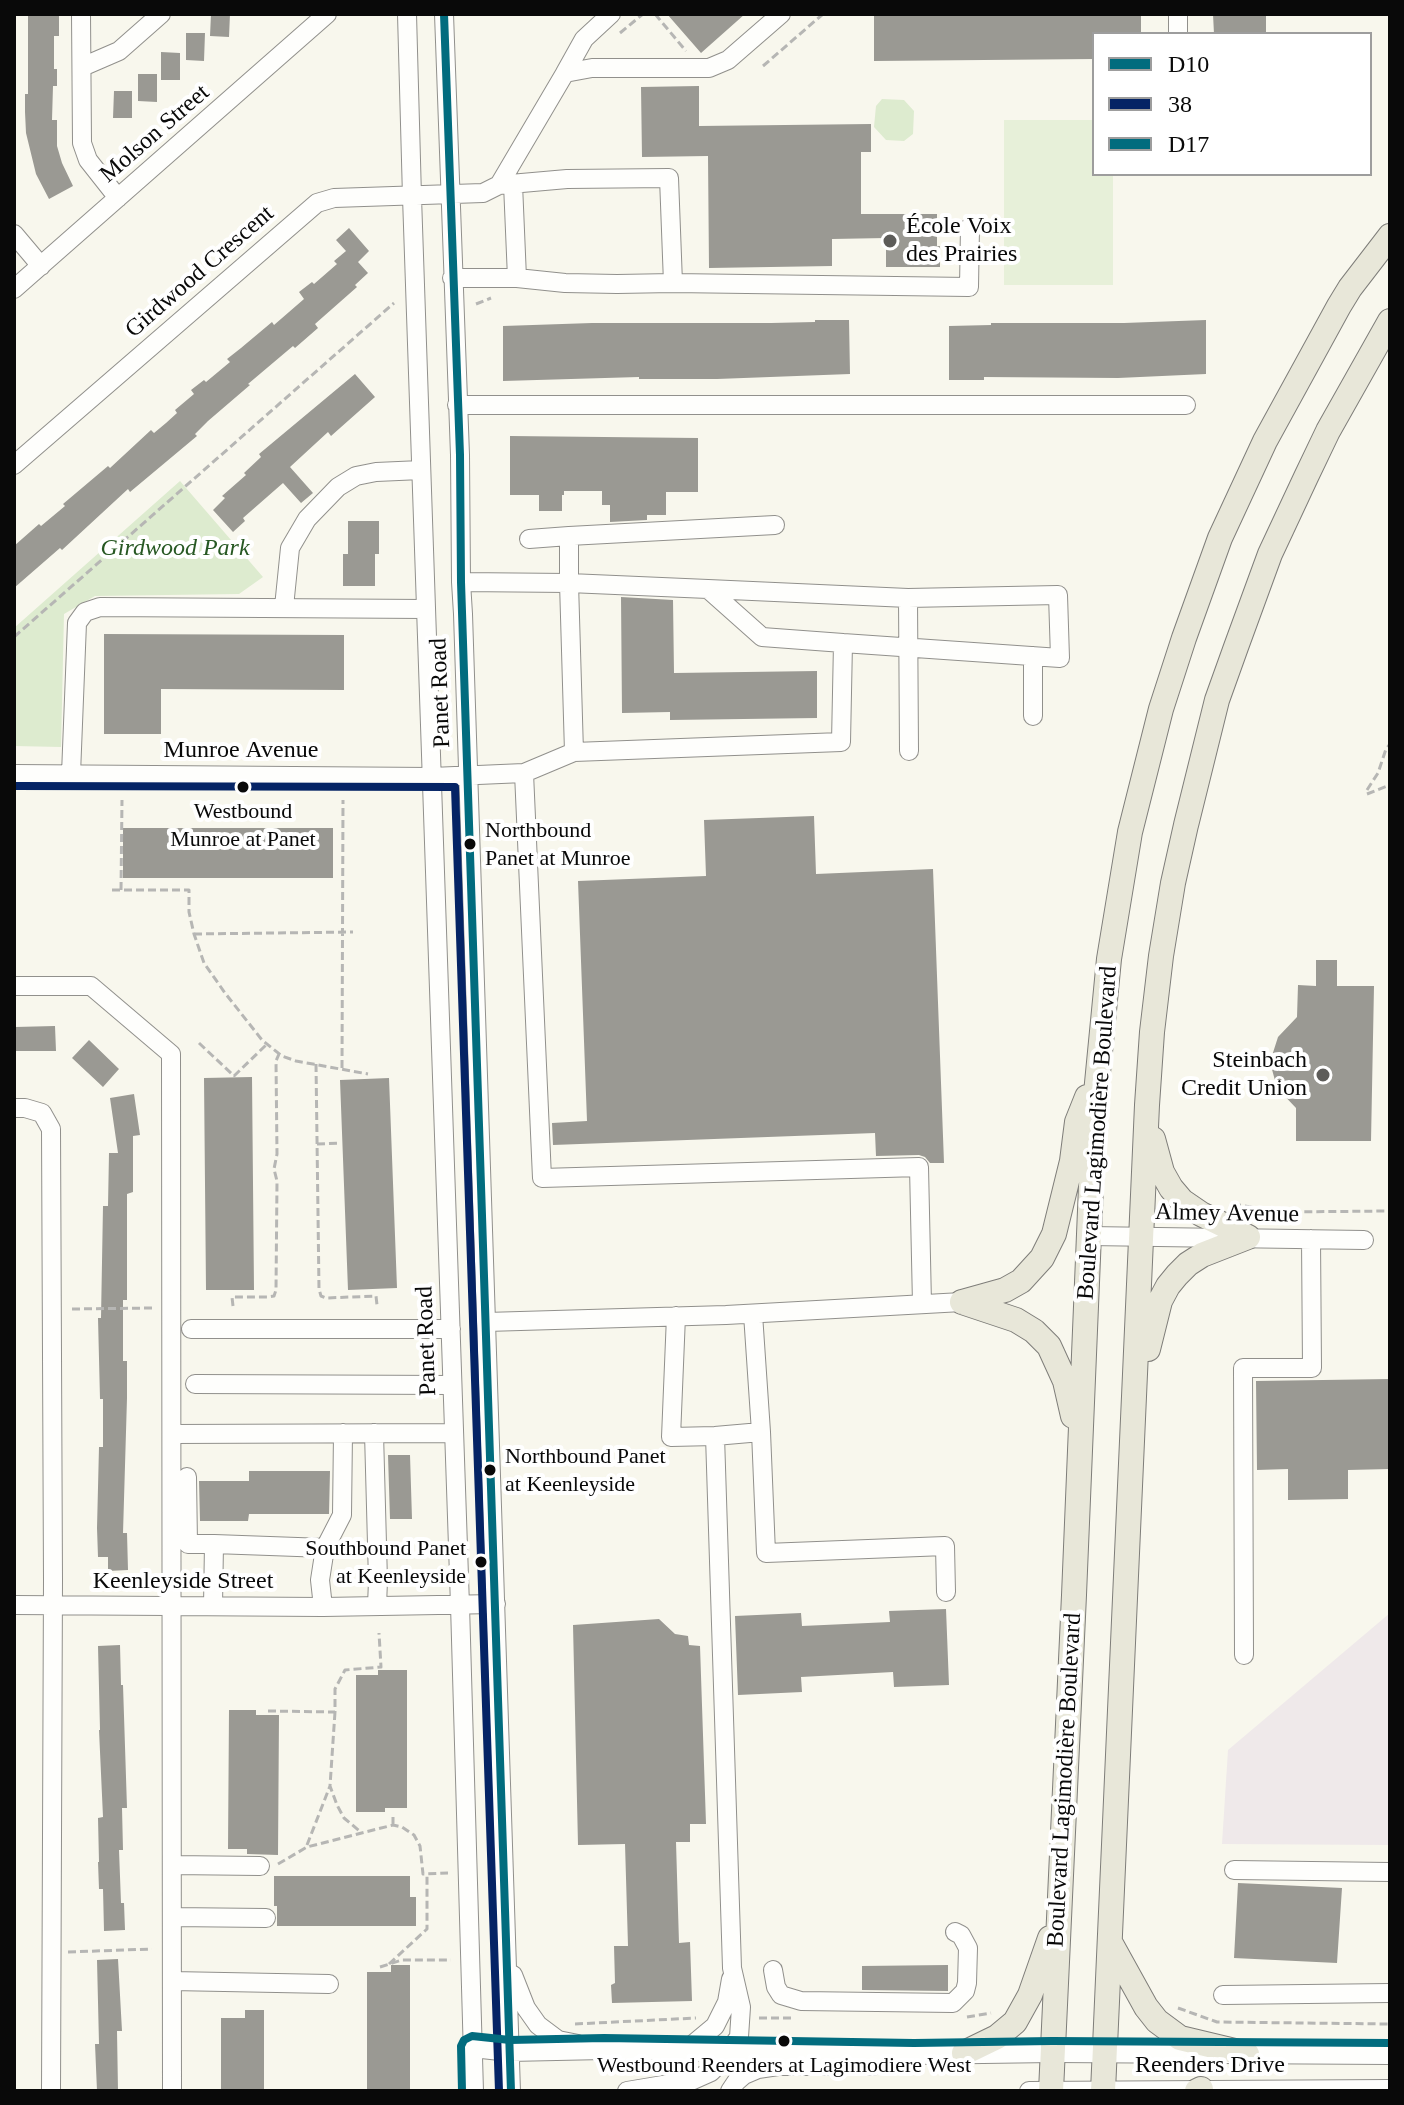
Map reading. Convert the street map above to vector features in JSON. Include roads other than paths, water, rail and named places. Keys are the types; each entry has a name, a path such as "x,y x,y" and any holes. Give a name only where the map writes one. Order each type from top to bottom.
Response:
{"main road":[{"name":"Boulevard Lagimodière Boulevard","path":"1051,2091 1094,1114 1109,959 1130,832 1161,709 1220,538 1265,441 1339,306 1390,236"},
{"name":"Boulevard Lagimodière Boulevard","path":"1103,2090 1147,1105 1161,956 1173,883 1217,700 1270,554 1328,431 1390,321"},
{"path":"962,1302 1005,1290 1021,1281 1042,1258 1054,1234 1072,1161 1077,1122 1099,1065"},
{"path":"1147,1105 1155,1154 1171,1188 1182,1201 1201,1214 1248,1237"},
{"path":"1133,1426 1154,1318 1168,1286 1188,1264 1202,1255 1248,1237"},
{"path":"962,1302 1016,1320 1034,1331 1049,1346 1065,1381 1080,1456"},
{"path":"964,2053 997,2037 1015,2022 1030,1995 1059,1910"},
{"path":"1108,1940 1157,2021 1180,2038 1247,2054"}],"street":[{"path":"81,14 82,143 88,160 118,198"},
{"path":"82,67 119,51 161,14"},
{"name":"Molson Street","path":"14,289 327,14"},
{"name":"Panet Road","path":"407,14 474,2091"},
{"name":"Panet Road","path":"444,14 511,2091"},
{"path":"517,278 506,185 584,39 611,14"},
{"path":"565,73 592,68 709,68 728,60 781,14"},
{"name":"Girdwood Crescent","path":"14,465 317,203 334,198 483,193 506,185 567,179 669,178 673,283"},
{"path":"452,278 517,278 565,283 969,287 970,227"},
{"path":"14,234 41,266"},
{"path":"457,405 1186,405"},
{"path":"284,607 290,548 307,519 338,487 356,476 421,470"},
{"path":"529,539 775,525"},
{"path":"569,536 574,752"},
{"path":"461,582 569,583 708,589 908,598 1058,595 1060,658 762,637 708,589"},
{"path":"908,598 909,751"},
{"path":"71,774 77,623 85,612 100,607 426,609"},
{"path":"843,643 841,742 574,752 524,773 542,1178 919,1167 922,1304"},
{"path":"1033,656 1033,716"},
{"name":"Munroe Avenue","path":"14,774 432,777 524,773"},
{"path":"14,986 91,986 171,1054 172,2091"},
{"path":"14,1108 42,1113 51,1129 51,2091"},
{"name":"Almey Avenue","path":"1089,1236 1364,1240"},
{"path":"1244,1655 1243,1368 1312,1368 1311,1239"},
{"path":"486,1322 753,1314 962,1302"},
{"path":"753,1314 766,1553 945,1546 946,1592"},
{"path":"676,1316 671,1437 761,1432"},
{"path":"191,1329 451,1329"},
{"path":"195,1384 452,1385"},
{"path":"323,1607 320,1580 325,1548 342,1515 343,1433"},
{"path":"374,1433 377,1605"},
{"path":"172,1434 454,1433"},
{"path":"662,2051 691,2046 715,2026 727,2002 732,1968 715,1436"},
{"path":"187,1477 188,1544 325,1548"},
{"path":"213,1606 214,1544"},
{"name":"Keenleyside Street","path":"14,1605 323,1607 496,1604"},
{"path":"172,1865 267,1866"},
{"path":"1234,1870 1390,1872"},
{"path":"172,1917 266,1918"},
{"path":"773,1970 781,1995 801,2001 953,2003 965,1991 968,1948 961,1935 955,1932"},
{"path":"507,1954 515,1983 538,2025 558,2040 604,2050"},
{"path":"627,2091 693,2080 711,2072 729,2051 739,2037 741,2007 732,1968"},
{"path":"172,1981 329,1984"},
{"path":"1223,1995 1390,1993"},
{"name":"Reenders Drive","path":"473,2048 509,2052 1390,2055"},
{"path":"730,2091 744,2075 758,2069 778,2066 875,2066 914,2055"},
{"name":"Reenders Drive","path":"1029,2091 1390,2089"}],"place":[{"name":"École Voix des Prairies","path":"890,241"},
{"name":"Westbound Munroe at Panet","path":"243,787"},
{"name":"Northbound Panet at Munroe","path":"470,844"},
{"name":"Steinbach Credit Union","path":"1323,1075"},
{"name":"Northbound Panet at Keenleyside","path":"490,1470"},
{"name":"Southbound Panet at Keenleyside","path":"481,1562"},
{"name":"Westbound Reenders at Lagimodiere West","path":"784,2041"}],"park label":[{"name":"Girdwood Park","path":"175,549"}]}
